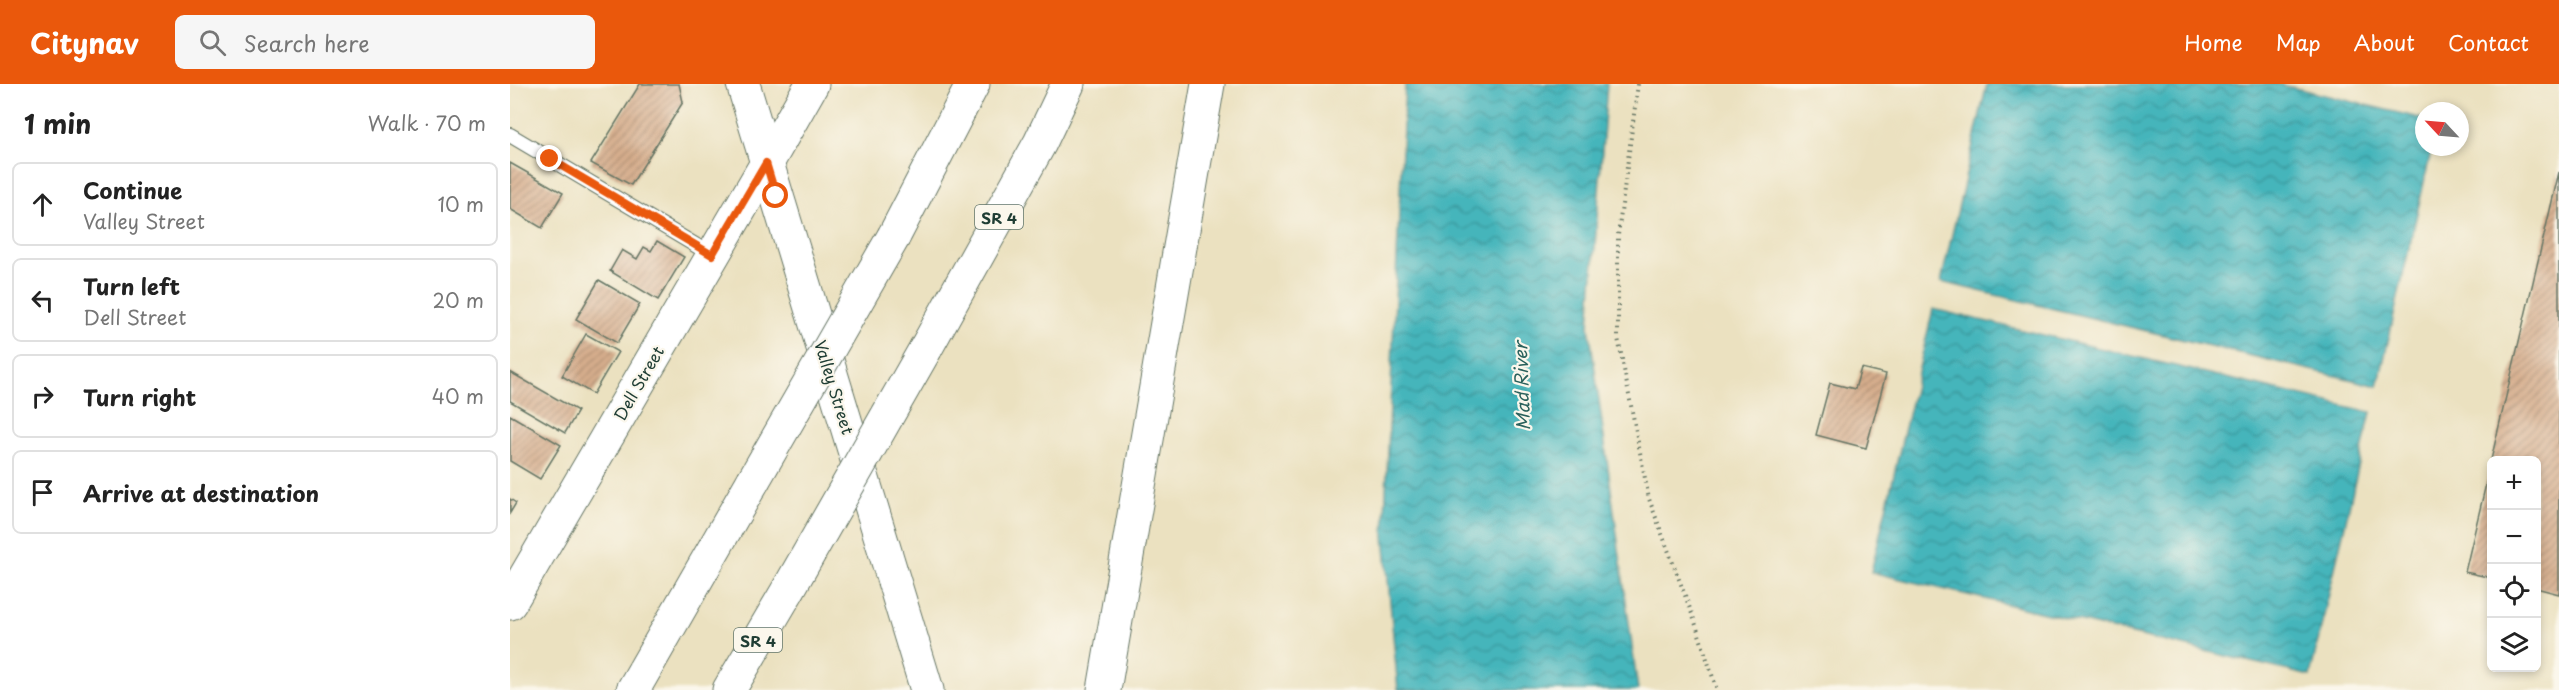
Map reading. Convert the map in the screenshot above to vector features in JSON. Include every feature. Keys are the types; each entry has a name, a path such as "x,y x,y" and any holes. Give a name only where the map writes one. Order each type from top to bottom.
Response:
{"main road":[{"name":"Valley Street","path":"743,84 927,690"},
{"name":"Dell Street","path":"510,603 812,84"},
{"path":"633,690 894,236 973,84"},
{"name":"SR 4","path":"729,690 926,348 1040,143 1068,84"},
{"path":"1104,690 1208,84"}],"lane":[{"path":"510,135 712,255"}],"path":[{"path":"1638,84 1618,235 1617,338 1649,499 1695,622 1717,690"}],"water":[{"name":"Mad River","path":"1405,84 1607,84 1589,326 1638,690 1398,690 1384,536"},
{"path":"1987,84 2279,84 2415,117 2415,156 2430,156 2378,386 1941,282"},
{"path":"1933,309 2371,412 2310,676 1871,572"}],"building":[{"path":"640,84 679,84 683,102 631,185 591,163"},
{"path":"510,163 563,193 542,228 510,209"},
{"path":"2559,172 2559,594 2541,589 2541,456 2492,456"},
{"path":"657,241 684,257 658,300 610,271 622,250 637,259 644,247 651,251"},
{"path":"599,280 640,304 617,343 576,319"},
{"path":"586,334 618,352 593,394 562,376"},
{"path":"1861,368 1886,374 1866,448 1816,435 1830,383 1855,389"},
{"path":"510,372 578,411 565,433 510,401"},
{"path":"510,415 561,445 540,479 510,461"},
{"path":"2487,480 2487,577 2465,572"},
{"path":"510,499 516,503 510,513"}],"route":[{"path":"550,159 712,255 766,163 776,196"}]}
